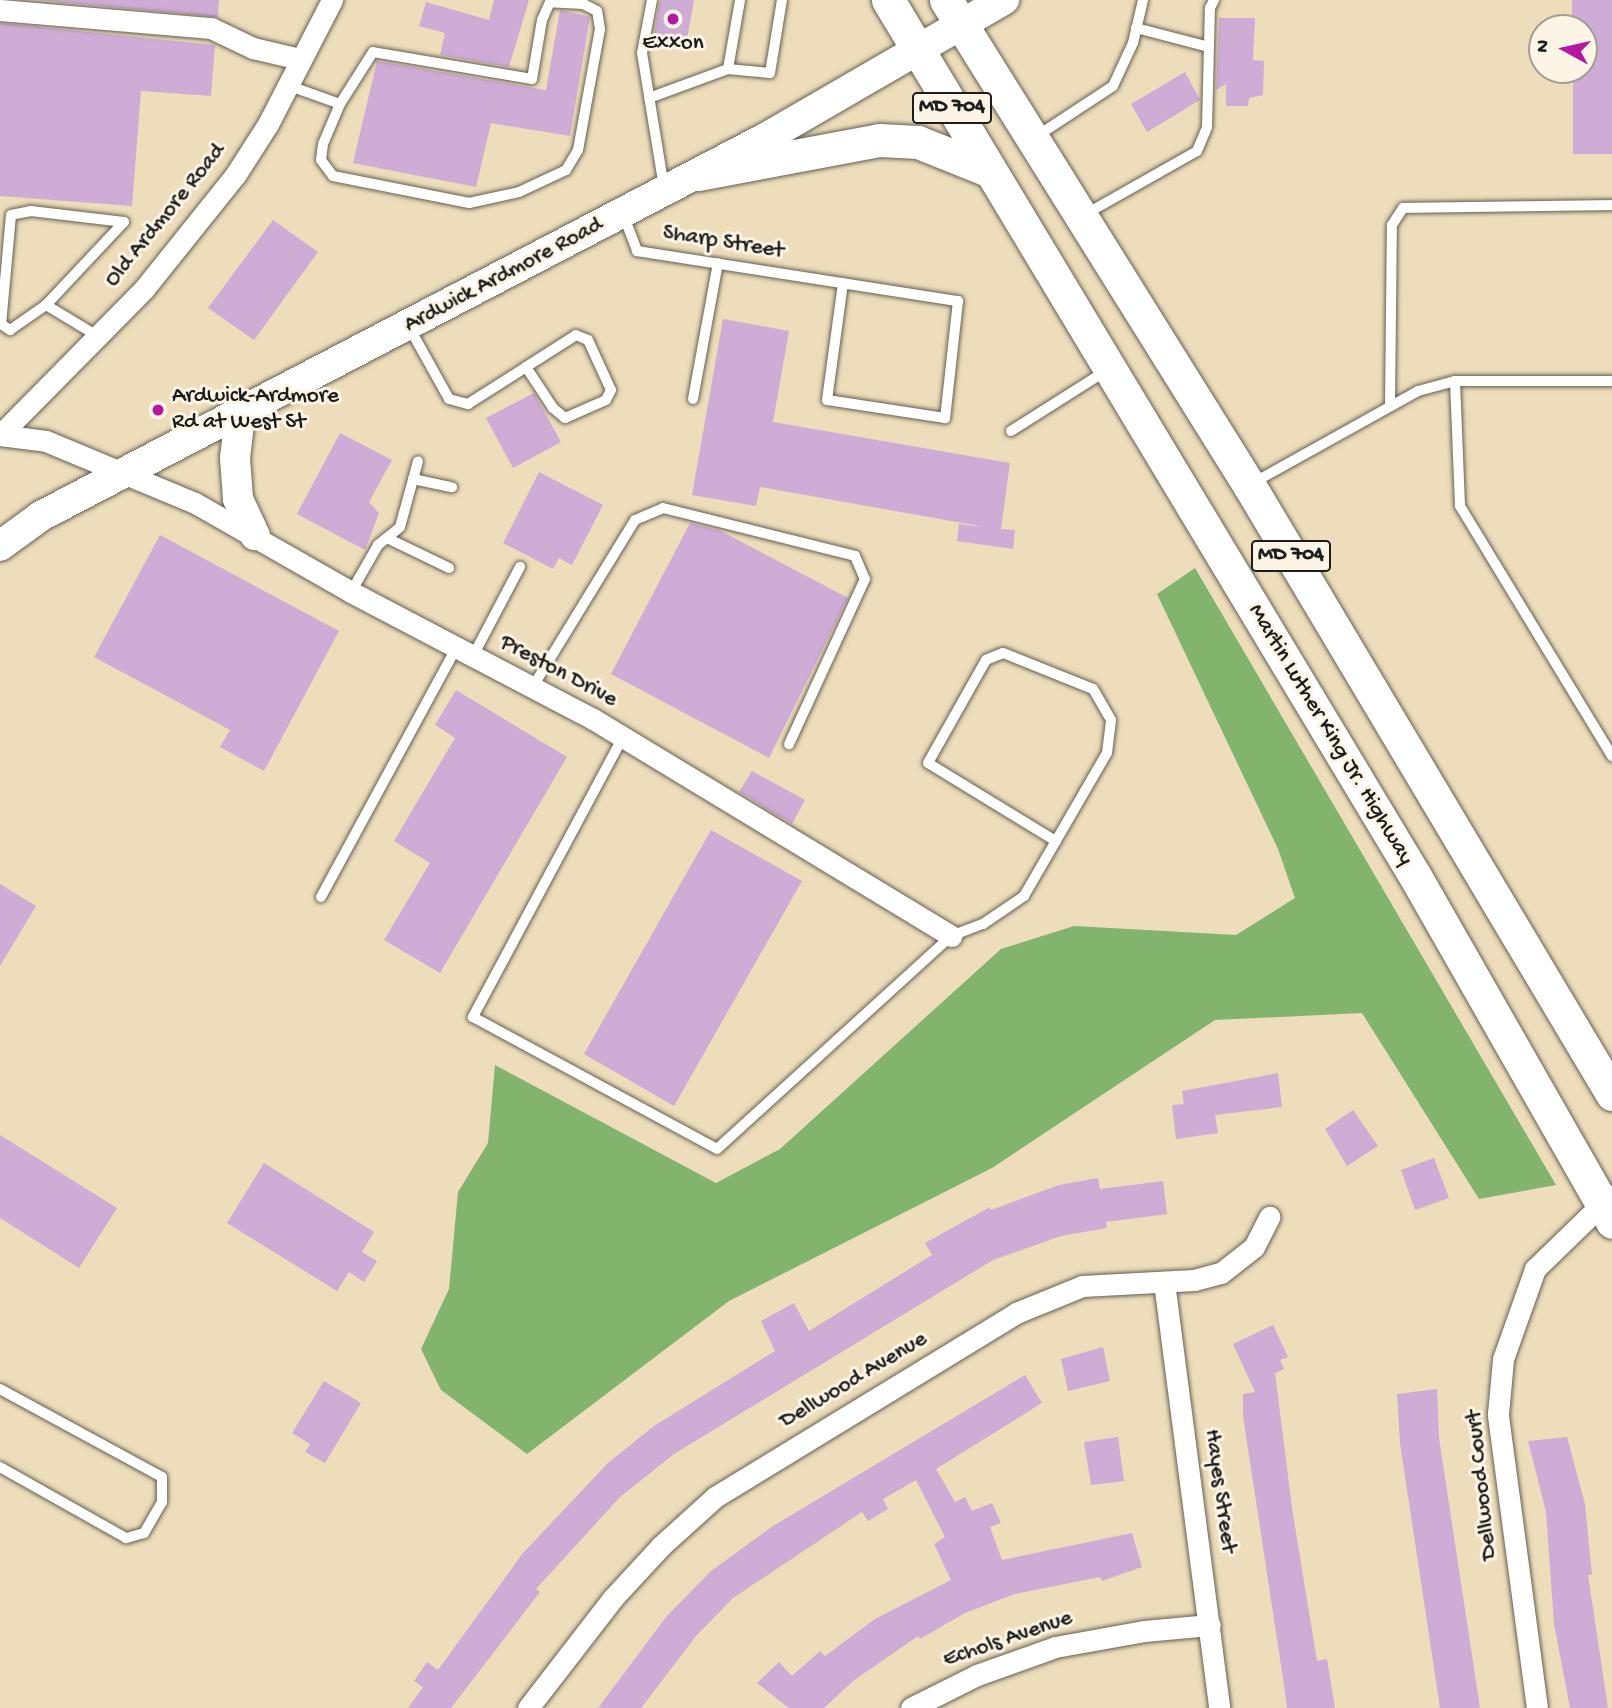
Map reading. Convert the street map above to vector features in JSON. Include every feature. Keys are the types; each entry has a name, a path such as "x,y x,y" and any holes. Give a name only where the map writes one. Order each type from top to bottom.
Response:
{"main road":[{"name":"Martin Luther King Jr. Highway","path":"888,0 1415,876 1608,1207"},
{"name":"Ardwick Ardmore Road","path":"0,546 41,516 128,474 698,174 916,47 954,12 1004,0"},
{"name":"MD 704","path":"954,12 1030,140 1249,485 1612,1094"},
{"path":"698,174 879,140 918,142 988,170"},
{"path":"240,415 235,458 238,499 255,535"}],"street":[{"name":"Old Ardmore Road","path":"0,435 144,289 236,174 332,0"},
{"path":"0,10 211,28 253,48 300,59"},
{"name":"Preston Drive","path":"0,435 46,441 128,474 255,535 351,592 623,737 951,936"},
{"name":"Dellwood Court","path":"1537,1708 1498,1414 1503,1359 1535,1269 1608,1207"},
{"name":"Dellwood Avenue","path":"528,1708 613,1598 661,1546 715,1497 1042,1299 1108,1283 1164,1282 1209,1277 1231,1267 1254,1247 1269,1217"},
{"name":"Hayes Street","path":"1164,1282 1219,1708"},
{"name":"Echols Avenue","path":"911,1708 956,1684 1055,1647 1144,1631 1210,1625"}],"lane":[{"path":"652,0 642,53 665,191"},
{"path":"649,98 728,69 769,73 774,12 782,0"},
{"path":"1030,140 1113,86 1136,28 1143,0"},
{"path":"1079,218 1197,151 1207,127 1209,47 1214,0"},
{"path":"550,2 583,4 597,11 600,29 578,150 566,170 519,192 469,203 333,176 321,160 323,144 340,104 373,52 532,79 542,20 550,2"},
{"path":"728,69 743,4"},
{"path":"1136,28 1209,47"},
{"path":"287,85 340,104"},
{"path":"1390,406 1392,225 1403,208 1612,205"},
{"path":"32,211 124,222 46,305 10,330 1,324 12,215 32,211"},
{"name":"Sharp Street","path":"622,213 637,251 718,263 958,301 945,418 827,400 843,283"},
{"path":"693,399 718,263"},
{"path":"46,305 99,337"},
{"path":"408,327 449,399 468,404 576,335 588,340 611,390 606,400 565,418 553,408 526,367"},
{"path":"1011,430 1109,369"},
{"path":"1455,381 1455,474 1460,506 1612,756"},
{"path":"1249,485 1418,391 1455,381 1612,381"},
{"path":"351,592 378,545 400,527 418,461"},
{"path":"413,479 452,487"},
{"path":"532,688 635,520 663,508 855,556 865,579 789,744"},
{"path":"387,538 449,568"},
{"path":"321,897 465,652 520,567"},
{"path":"623,737 473,1017 717,1149 951,936 983,924 1024,896 1056,841 1107,753 1111,720 1093,689 1003,653 986,660 928,762 1056,841"},
{"path":"0,1389 162,1477 162,1502 144,1533 126,1538 0,1467"}],"green space":[{"path":"1195,568 1556,1185 1479,1199 1362,1013 1215,1020 992,1168 729,1301 527,1454 441,1390 421,1349 449,1289 458,1192 488,1143 495,1065 716,1183 780,1149 1001,949 1074,926 1236,935 1295,898 1278,849 1157,594"}],"building":[{"path":"37,0 219,0 218,17"},
{"path":"494,0 529,0 509,67 440,55 445,33 419,26 426,2 489,20"},
{"name":"Exxon","path":"660,0 694,0 686,45 653,39"},
{"path":"1572,0 1612,0 1612,154 1573,154 1573,84 1598,84 1598,14 1572,14"},
{"path":"560,10 590,17 570,136 491,123 476,187 353,163 377,61 546,90"},
{"path":"1219,18 1255,18 1253,60 1264,61 1263,95 1249,98 1248,106 1226,106 1226,84 1216,90"},
{"path":"0,23 215,45 211,96 141,91 132,206 0,196"},
{"path":"1185,72 1200,100 1147,132 1131,104"},
{"path":"273,220 318,252 254,340 208,308"},
{"path":"723,319 789,331 773,422 1010,463 1001,529 1015,530 1013,549 957,541 959,524 985,527 760,487 756,506 692,495"},
{"path":"534,393 561,442 513,468 486,418"},
{"path":"340,433 392,460 369,502 379,513 365,550 297,514"},
{"path":"539,472 603,505 572,565 559,558 553,569 503,543"},
{"path":"690,523 721,531 848,598 769,758 611,674"},
{"path":"160,535 339,631 264,771 220,747 230,730 94,657"},
{"path":"456,690 567,757 440,973 384,940 430,863 394,841 455,738 435,725"},
{"path":"752,771 805,800 792,824 739,792"},
{"path":"711,830 802,881 674,1106 584,1054"},
{"path":"0,884 36,906 0,966"},
{"path":"1278,1073 1282,1107 1215,1115 1218,1133 1176,1139 1172,1105 1184,1104 1182,1091"},
{"path":"1353,1110 1378,1146 1347,1166 1325,1129"},
{"path":"0,1135 117,1208 79,1268 0,1218"},
{"path":"1434,1158 1449,1198 1415,1210 1401,1170"},
{"path":"264,1163 374,1232 362,1252 377,1261 364,1282 349,1272 337,1291 227,1223"},
{"path":"1098,1178 1100,1189 1163,1181 1167,1214 1106,1222 1107,1228 1061,1236 993,1260 674,1454 620,1497 536,1589 540,1592 451,1708 408,1708 423,1687 414,1681 427,1662 438,1670 523,1553 608,1463 654,1426 775,1351 761,1321 794,1303 809,1331 932,1255 925,1243 990,1207 991,1210 1059,1185"},
{"path":"1273,1325 1288,1357 1280,1360 1284,1369 1275,1373 1292,1508 1317,1661 1327,1659 1335,1708 1287,1708 1243,1416 1243,1394 1255,1392 1233,1344"},
{"path":"1103,1347 1110,1381 1068,1391 1061,1359"},
{"path":"1025,1375 1042,1403 936,1469 955,1502 965,1497 972,1511 992,1503 1001,1523 990,1527 1002,1560 1132,1533 1142,1567 1102,1581 1100,1577 1015,1594 965,1613 920,1639 918,1636 853,1681 824,1708 789,1708 757,1683 779,1662 792,1676 820,1651 825,1656 875,1619 951,1580 934,1544 945,1537 916,1480 883,1499 888,1509 868,1521 862,1512 733,1598 696,1636 641,1708 598,1708 666,1617 711,1571 773,1526"},
{"path":"324,1381 361,1403 325,1463 305,1452 310,1444 292,1433"},
{"path":"1437,1389 1439,1438 1480,1708 1440,1708 1400,1443 1397,1394"},
{"path":"1118,1437 1124,1481 1091,1485 1084,1442"},
{"path":"1567,1437 1585,1504 1592,1575 1588,1575 1608,1708 1570,1708 1554,1624 1546,1512 1528,1441"}],"place":[{"name":"Exxon","path":"673,19"},
{"name":"Ardwick-Ardmore Rd at West St","path":"158,410"}]}
